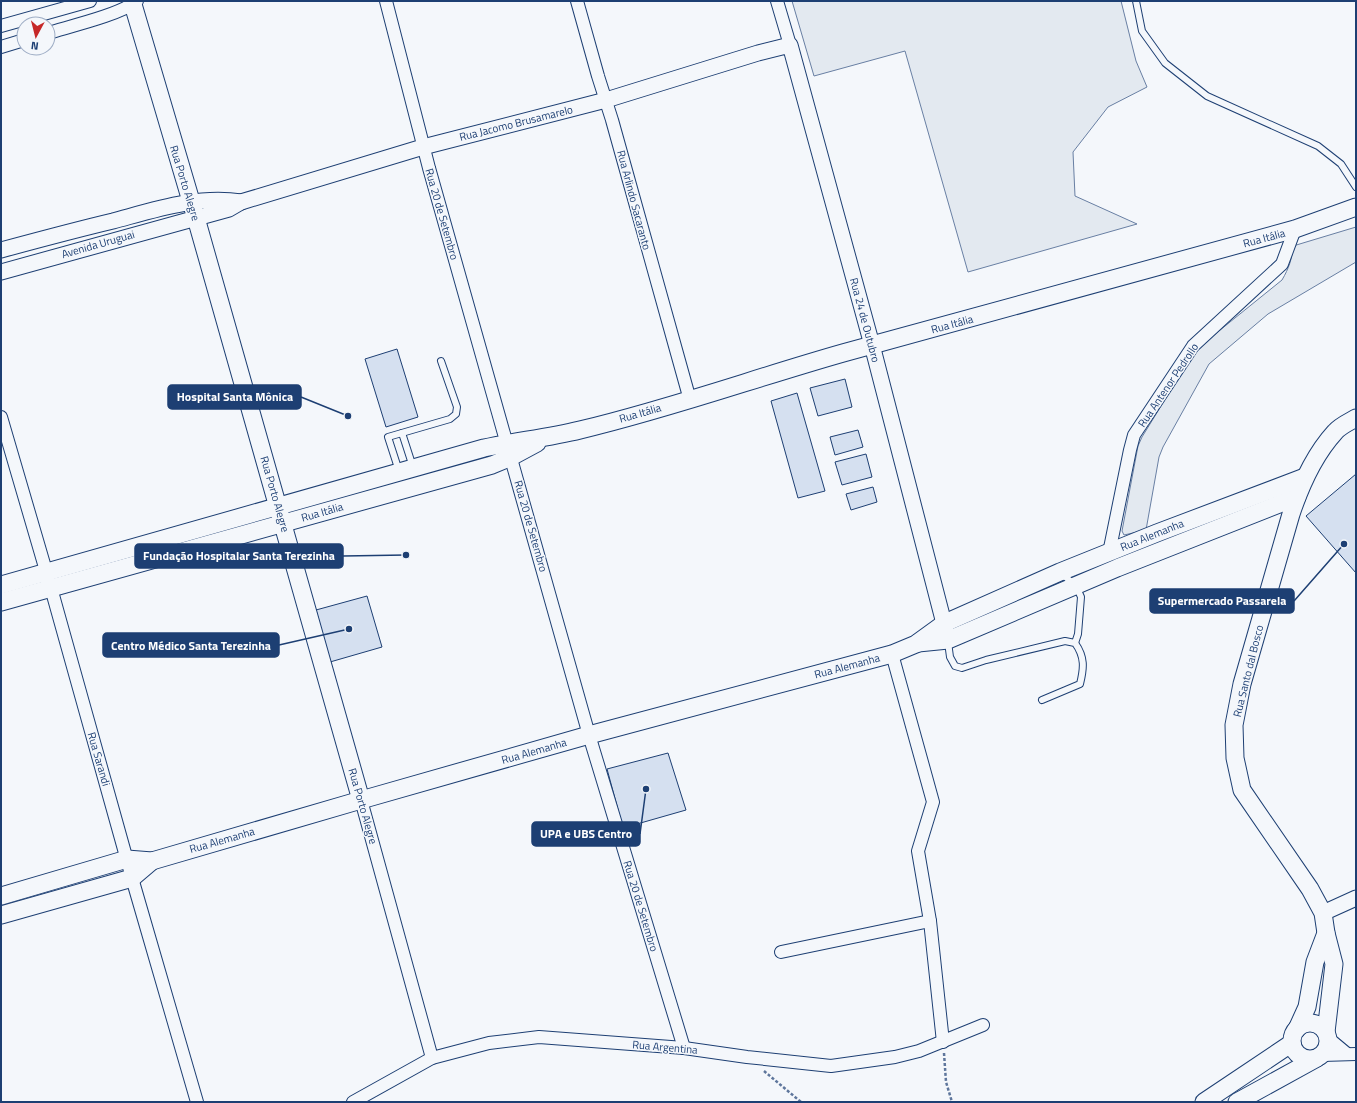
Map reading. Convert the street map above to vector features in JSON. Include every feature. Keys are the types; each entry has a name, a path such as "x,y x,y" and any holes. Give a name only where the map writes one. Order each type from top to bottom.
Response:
{"main road":[{"name":"Rua Porto Alegre","path":"134,2 279,507 361,800"},
{"name":"Rua Itália","path":"1,602 49,580 279,507 484,448 509,450 547,438 690,400 872,345 1295,229 1356,207"},
{"name":"Rua Santo dal Bosco","path":"1327,1035 1334,964 1322,913 1310,889 1242,790 1235,758 1234,725 1242,684 1301,487 1318,454 1336,431 1356,418"},
{"name":"Rua Itália","path":"1,585 49,580 283,523 492,465 509,450"},
{"name":"Rua Alemanha","path":"1,896 127,859 152,861 589,736 892,654 916,644 945,623 1060,572 1157,533 1301,487"},
{"name":"Rua Alemanha","path":"916,644 948,640 1076,586 1301,487"},
{"name":"Rua Alemanha","path":"1,915 132,878 152,861"},
{"path":"1319,1056 1306,1058 1300,1056 1296,1052 1295,1036 1308,1006 1315,962 1326,933"},
{"path":"1204,1102 1295,1036 1301,1025 1312,1023 1322,1027 1327,1035 1326,1050 1319,1056 1237,1102"}],"street":[{"path":"1,26 90,1"},
{"name":"Rua 20 de Setembro","path":"386,1 424,147 589,736 684,1048"},
{"name":"Rua Arlindo Sacaranto","path":"577,1 612,120 690,400"},
{"name":"Rua 24 de Outubro","path":"777,1 872,345 945,623 948,640"},
{"path":"56,30 111,14 134,2"},
{"path":"1,44 16,41"},
{"name":"Rua Jacomo Brusamarelo","path":"194,210 229,209 241,202 424,147 606,100 758,53 790,45"},
{"name":"Avenida Uruguai","path":"1,250 161,208 194,210"},
{"name":"Avenida Uruguai","path":"1,272 58,256 194,210"},
{"name":"Rua Antenor Pedrollo","path":"1109,552 1134,435 1194,346 1282,264 1295,229"},
{"path":"50,237 58,256"},
{"name":"Rua Sarandi","path":"1,417 49,580 132,878 197,1102"},
{"path":"892,654 933,802 918,851 930,921 943,1042"},
{"name":"Rua Porto Alegre","path":"361,800 432,1058"},
{"path":"1322,913 1356,898"},
{"path":"781,952 930,921"},
{"name":"Rua Argentina","path":"354,1102 432,1058 489,1043 539,1036 684,1048 747,1057 831,1066 895,1057 919,1051 983,1025"},
{"path":"1327,1035 1351,1054"},
{"path":"1319,1056 1351,1054"}],"lane":[{"path":"1136,1 1142,31 1165,63 1207,96 1318,146 1342,164 1356,187"},
{"path":"407,470 388,437 450,419 456,414 457,407 441,361"},
{"path":"402,433 407,470"},
{"path":"1060,572 1076,586 1081,597 1078,634 1075,643"},
{"path":"948,640 950,657 955,666 962,668 986,660 1065,641 1075,643 1082,653 1083,672 1080,684 1042,700"}],"path":[{"path":"943,1042 946,1082 952,1102"},
{"path":"747,1057 801,1102"}],"shaded area":[{"path":"792,1 1121,1 1136,61 1147,87 1108,107 1073,152 1075,196 1137,224 968,272 905,51 814,76"},
{"path":"1356,227 1356,262 1268,314 1209,364 1163,447 1159,457 1146,530 1124,535 1122,531 1138,446 1193,354 1204,343 1282,280 1290,263 1293,246"}],"building":[{"path":"397,349 418,417 386,427 365,359"},
{"path":"845,379 852,407 818,416 810,388"},
{"path":"797,393 825,491 798,498 771,401"},
{"path":"858,430 863,447 835,455 830,437"},
{"path":"866,454 872,477 842,485 835,462"},
{"path":"1356,474 1356,573 1306,516"},
{"path":"873,487 877,502 851,510 846,494"},
{"path":"367,596 382,647 330,662 316,610"},
{"path":"668,753 686,810 623,828 607,769"}],"place":[{"name":"Hospital Santa Mônica","path":"348,416"},
{"name":"Supermercado Passarela","path":"1344,544"},
{"name":"Fundação Hospitalar Santa Terezinha","path":"406,555"},
{"name":"Centro Médico Santa Terezinha","path":"349,629"},
{"name":"UPA e UBS Centro","path":"646,789"}]}
